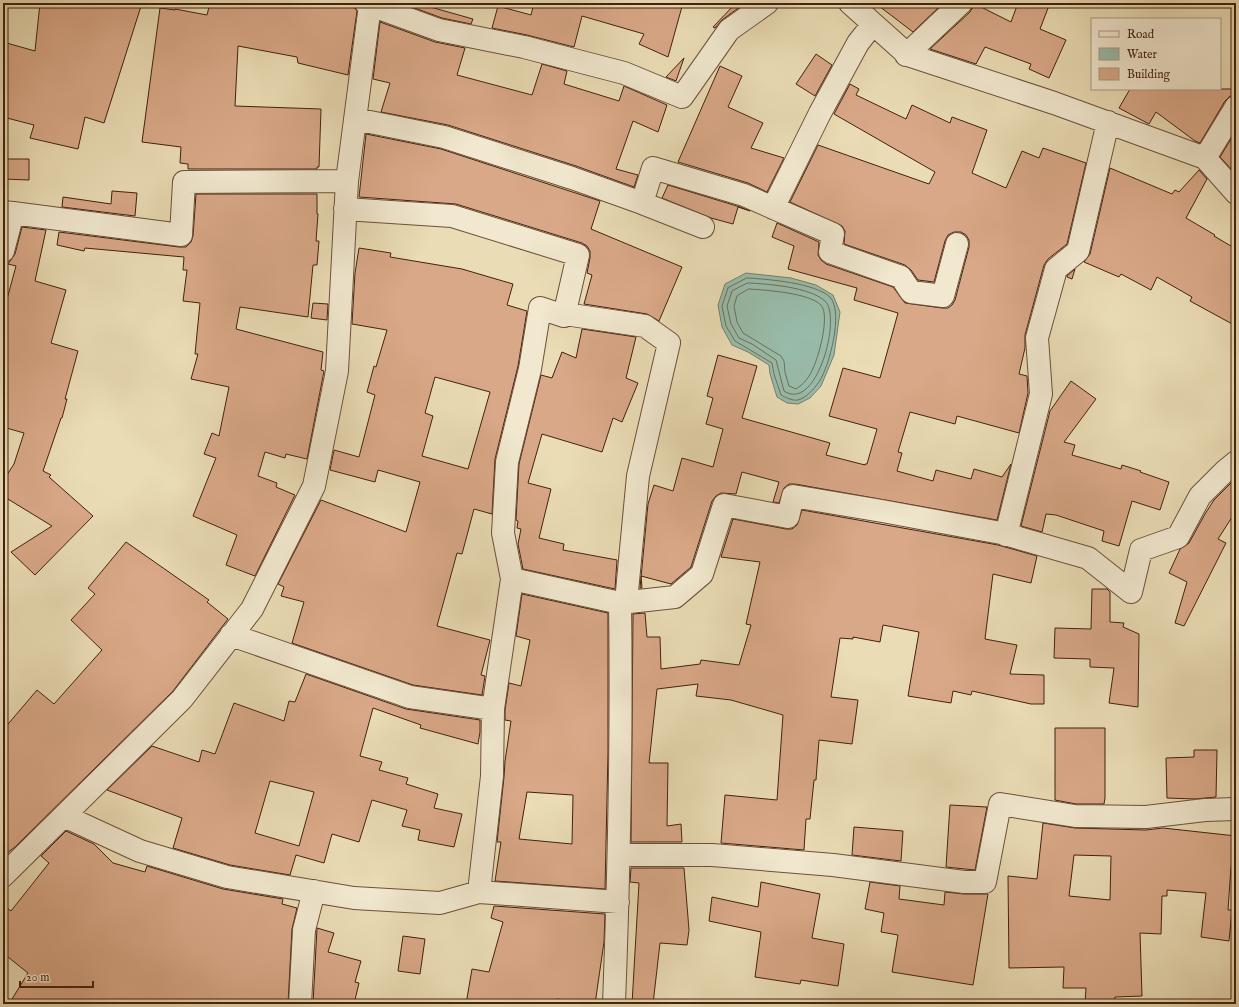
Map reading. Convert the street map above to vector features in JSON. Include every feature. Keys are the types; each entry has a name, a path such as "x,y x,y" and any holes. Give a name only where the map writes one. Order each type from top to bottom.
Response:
{"street":[{"path":"3,876 182,699 252,609 314,486 337,371 347,181 368,4 439,30 524,47 624,73 682,97 729,30 767,3"},
{"path":"850,3 906,55 1054,103 1205,158 1236,193"},
{"path":"906,55 961,3"},
{"path":"773,208 820,113 858,43 873,24"},
{"path":"1205,158 1236,107"},
{"path":"355,119 444,137 572,178 642,203 703,228"},
{"path":"1006,535 1041,394 1037,338 1056,269 1078,251 1108,122"},
{"path":"642,203 652,168 744,195 833,234 830,252 901,277 911,292 943,296 957,244"},
{"path":"3,250 8,212 181,234 184,182 347,181"},
{"path":"346,209 452,216 578,255 565,314"},
{"path":"479,892 492,776 494,709 512,579 503,533 506,462 530,369 540,308 564,316 565,314 645,326 669,343 638,476 623,602 618,902 614,1004"},
{"path":"512,579 623,602 675,597 702,574 724,505 788,517 793,496 882,511 1006,535 1088,558 1131,592 1141,550 1178,537 1200,496 1236,462"},
{"path":"231,635 410,697 494,709"},
{"path":"619,855 712,855 833,865 964,882 985,882 1000,804 1075,816 1146,817 1205,810 1236,809"},
{"path":"64,816 148,853 227,877 354,898 440,903 479,892 618,902"},
{"path":"300,1004 304,930 314,891"}],"water":[{"path":"746,273 791,278 816,285 833,295 840,312 834,355 821,386 810,398 798,404 787,403 777,397 770,374 769,365 748,352 732,345 722,327 718,305 725,284"}],"building":[{"path":"40,3 142,3 104,123 85,117 78,149 30,138 34,125 3,117 3,42 35,51"},
{"path":"210,3 337,3 355,8 357,11 348,75 298,63 297,57 238,46 235,106 321,109 319,167 317,167 317,169 188,169 188,164 180,163 181,147 142,142 160,8 175,9 207,15"},
{"path":"401,3 416,3 473,19 471,24 442,18"},
{"path":"534,3 683,3 668,57 639,44 644,34 582,16 574,47 492,28 498,6 531,15"},
{"path":"736,3 745,3 722,20 715,28 713,27"},
{"path":"875,3 943,3 913,32"},
{"path":"973,3 1011,22 1018,3 1050,3 1040,29 1066,40 1049,78 1029,69 1031,64 985,47 976,64 930,49 970,12 973,7"},
{"path":"380,22 435,42 465,48 457,75 532,95 542,64 567,71 564,84 619,101 624,86 667,105 658,132 633,121 616,169 638,175 634,187 576,166 448,125 381,112 390,83 373,79"},
{"path":"816,54 832,65 815,96 796,84"},
{"path":"684,58 676,81 666,77"},
{"path":"720,66 742,76 728,107 763,123 751,148 784,158 767,192 748,183 678,162"},
{"path":"850,84 859,89 856,95 906,119 912,105 950,123 952,117 987,130 972,173 1006,188 1022,151 1039,158 1043,148 1086,163 1067,244 1048,259 1044,265 1025,335 1025,348 1019,374 1027,376 1028,393 1019,433 957,416 955,424 910,412 898,452 902,453 897,471 933,481 936,470 971,479 974,469 1002,477 1011,464 997,520 795,484 789,484 784,488 779,503 773,502 779,482 742,472 736,494 721,493 712,501 691,567 671,584 641,576 648,504 654,485 673,491 682,458 713,467 723,429 706,424 713,398 707,396 718,355 757,366 742,418 830,443 826,455 865,465 867,464 877,429 829,416 843,368 880,378 898,313 854,300 857,288 788,269 794,246 772,237 777,223 819,242 818,255 826,264 893,287 905,303 948,308 955,300 969,247 969,240 966,235 961,232 954,232 948,235 934,282 918,280 911,270 905,265 844,244 845,231 842,226 790,202 818,145 929,184 935,172 834,114"},
{"path":"1236,89 1236,95 1230,96 1225,101 1200,143 1195,141 1156,112 1149,124 1119,108 1129,90"},
{"path":"1236,131 1236,174 1220,157"},
{"path":"366,134 441,149 600,201 591,229 682,267 659,321 647,314 584,304 592,275 587,273 590,251 587,246 582,243 456,204 359,197"},
{"path":"3,159 29,159 29,180 3,179"},
{"path":"1110,168 1172,194 1175,190 1179,192 1199,170 1207,179 1186,218 1236,249 1236,326 1190,301 1192,297 1157,277 1151,290 1121,274 1119,277 1084,262 1090,254"},
{"path":"668,185 740,207 750,211 738,207 733,224 711,218 662,198"},
{"path":"112,191 137,193 135,216 62,207 63,197 111,204"},
{"path":"196,194 317,194 318,214 316,241 319,241 317,265 313,265 308,317 240,307 236,329 323,352 321,370 324,371 307,459 286,454 285,458 265,452 258,476 277,483 276,487 295,495 255,576 226,565 237,535 193,516 216,458 204,454 212,433 219,436 229,387 191,379 198,354 195,354 200,303 183,301 187,270 183,270 184,257 85,248 84,251 57,245 59,232 186,247 191,242 193,236"},
{"path":"22,227 46,230 35,281 66,290 51,343 78,351 65,399 67,399 62,418 43,471 51,475 49,477 93,516 35,575 11,552 52,526 3,496 3,481 14,464 24,433 3,427 3,314 16,266 8,264 15,254"},
{"path":"359,248 391,253 390,257 462,269 513,284 507,305 527,311 518,366 495,459 492,514 474,509 462,554 457,553 437,626 490,640 481,675 485,676 482,695 413,685 292,643 304,602 281,596 284,587 278,584 321,500 406,532 420,482 378,470 375,482 330,470 334,450 359,457 375,395 367,392 374,366 376,367 387,330 352,324 355,273","holes":["435,377 490,392 468,469 422,456 433,416 425,413"]},
{"path":"1075,269 1072,279 1067,277 1067,276"},
{"path":"313,303 328,304 327,320 311,318"},
{"path":"582,329 636,337 626,378 638,383 622,422 613,418 602,452 542,434 528,483 551,489 539,538 564,544 563,550 617,560 615,589 523,569 518,544 521,529 517,528 518,521 516,520 519,464 541,375 552,378 562,352 576,358"},
{"path":"1071,381 1096,399 1064,442 1075,445 1072,455 1121,469 1122,465 1169,482 1160,510 1132,501 1119,546 1102,541 1104,531 1056,515 1046,514 1042,532 1021,526 1050,411"},
{"path":"1236,478 1236,511 1218,539 1226,543 1184,626 1175,623 1187,582 1169,573 1180,549 1189,543 1214,500"},
{"path":"802,510 998,545 1037,556 1031,583 993,574 985,639 1017,645 1010,674 1044,675 1044,704 1031,704 972,691 971,695 953,691 951,703 908,696 919,632 883,625 880,642 853,637 853,639 840,638 831,697 858,700 852,744 819,740 816,780 814,780 810,819 806,819 804,850 721,843 725,795 777,800 783,715 731,700 696,696 698,684 657,689 649,763 668,763 667,826 681,824 682,842 631,842 633,614 645,613 647,637 660,637 661,669 700,664 701,660 739,665 751,625 746,624 760,562 721,557 733,519 792,529 797,525"},
{"path":"126,542 209,600 207,602 228,619 173,691 15,847 3,856 3,730 37,690 54,704 102,650 71,620 95,594 88,588"},
{"path":"641,577 642,588 640,588"},
{"path":"1092,589 1107,589 1110,592 1110,622 1124,623 1123,627 1139,634 1138,707 1109,703 1114,668 1090,667 1090,659 1054,658 1055,628 1091,629"},
{"path":"522,594 608,613 608,753 605,889 495,881 501,842 497,842 505,761 511,721 505,720 505,710 509,683 521,686 530,640 516,636","holes":["527,792 573,795 572,844 519,839"]},
{"path":"306,674 406,709 480,720 478,744 420,728 421,725 373,708 360,756 382,762 379,770 408,778 406,784 438,794 434,808 462,814 454,847 418,840 420,830 402,826 407,810 372,800 359,842 332,834 324,863 296,855 290,875 230,865 173,848 182,818 107,790 152,746 199,762 202,750 215,754 234,703 284,721 289,701 295,702","holes":["270,781 314,792 299,846 255,833"]},
{"path":"1055,728 1105,728 1104,804 1076,804 1055,800"},
{"path":"1194,750 1217,750 1216,797 1195,799 1167,798 1166,758 1194,757"},
{"path":"950,805 987,807 975,870 946,867"},
{"path":"1043,823 1075,828 1146,830 1163,828 1236,836 1236,867 1231,867 1228,910 1232,910 1229,941 1201,937 1206,893 1167,890 1167,896 1162,896 1161,934 1140,933 1142,996 1115,997 1114,1004 1085,1004 1086,988 1063,988 1064,967 1009,968 1008,876 1037,879","holes":["1074,855 1111,856 1110,900 1069,896"]},
{"path":"854,827 903,831 901,861 852,855"},
{"path":"66,831 94,844 113,863 145,872 147,866 223,889 283,899 282,904 297,908 292,929 288,1004 9,1004 28,973 3,953 3,905 11,911 49,863 41,856"},
{"path":"631,868 684,868 689,930 687,945 660,943 653,1004 632,1004 639,883 630,882"},
{"path":"761,882 820,894 812,938 844,944 838,986 801,980 800,984 755,977 761,932 709,921 712,897 758,907"},
{"path":"870,882 900,886 899,899 944,905 945,892 988,894 973,985 892,972 898,935 881,932 884,913 865,909"},
{"path":"494,906 605,914 604,942 595,1004 557,999 557,1004 466,1004 472,969 489,972 503,922 491,918"},
{"path":"317,928 334,933 328,952 361,961 355,982 359,983 354,1004 313,1004"},
{"path":"403,936 425,939 420,974 398,971"}]}
